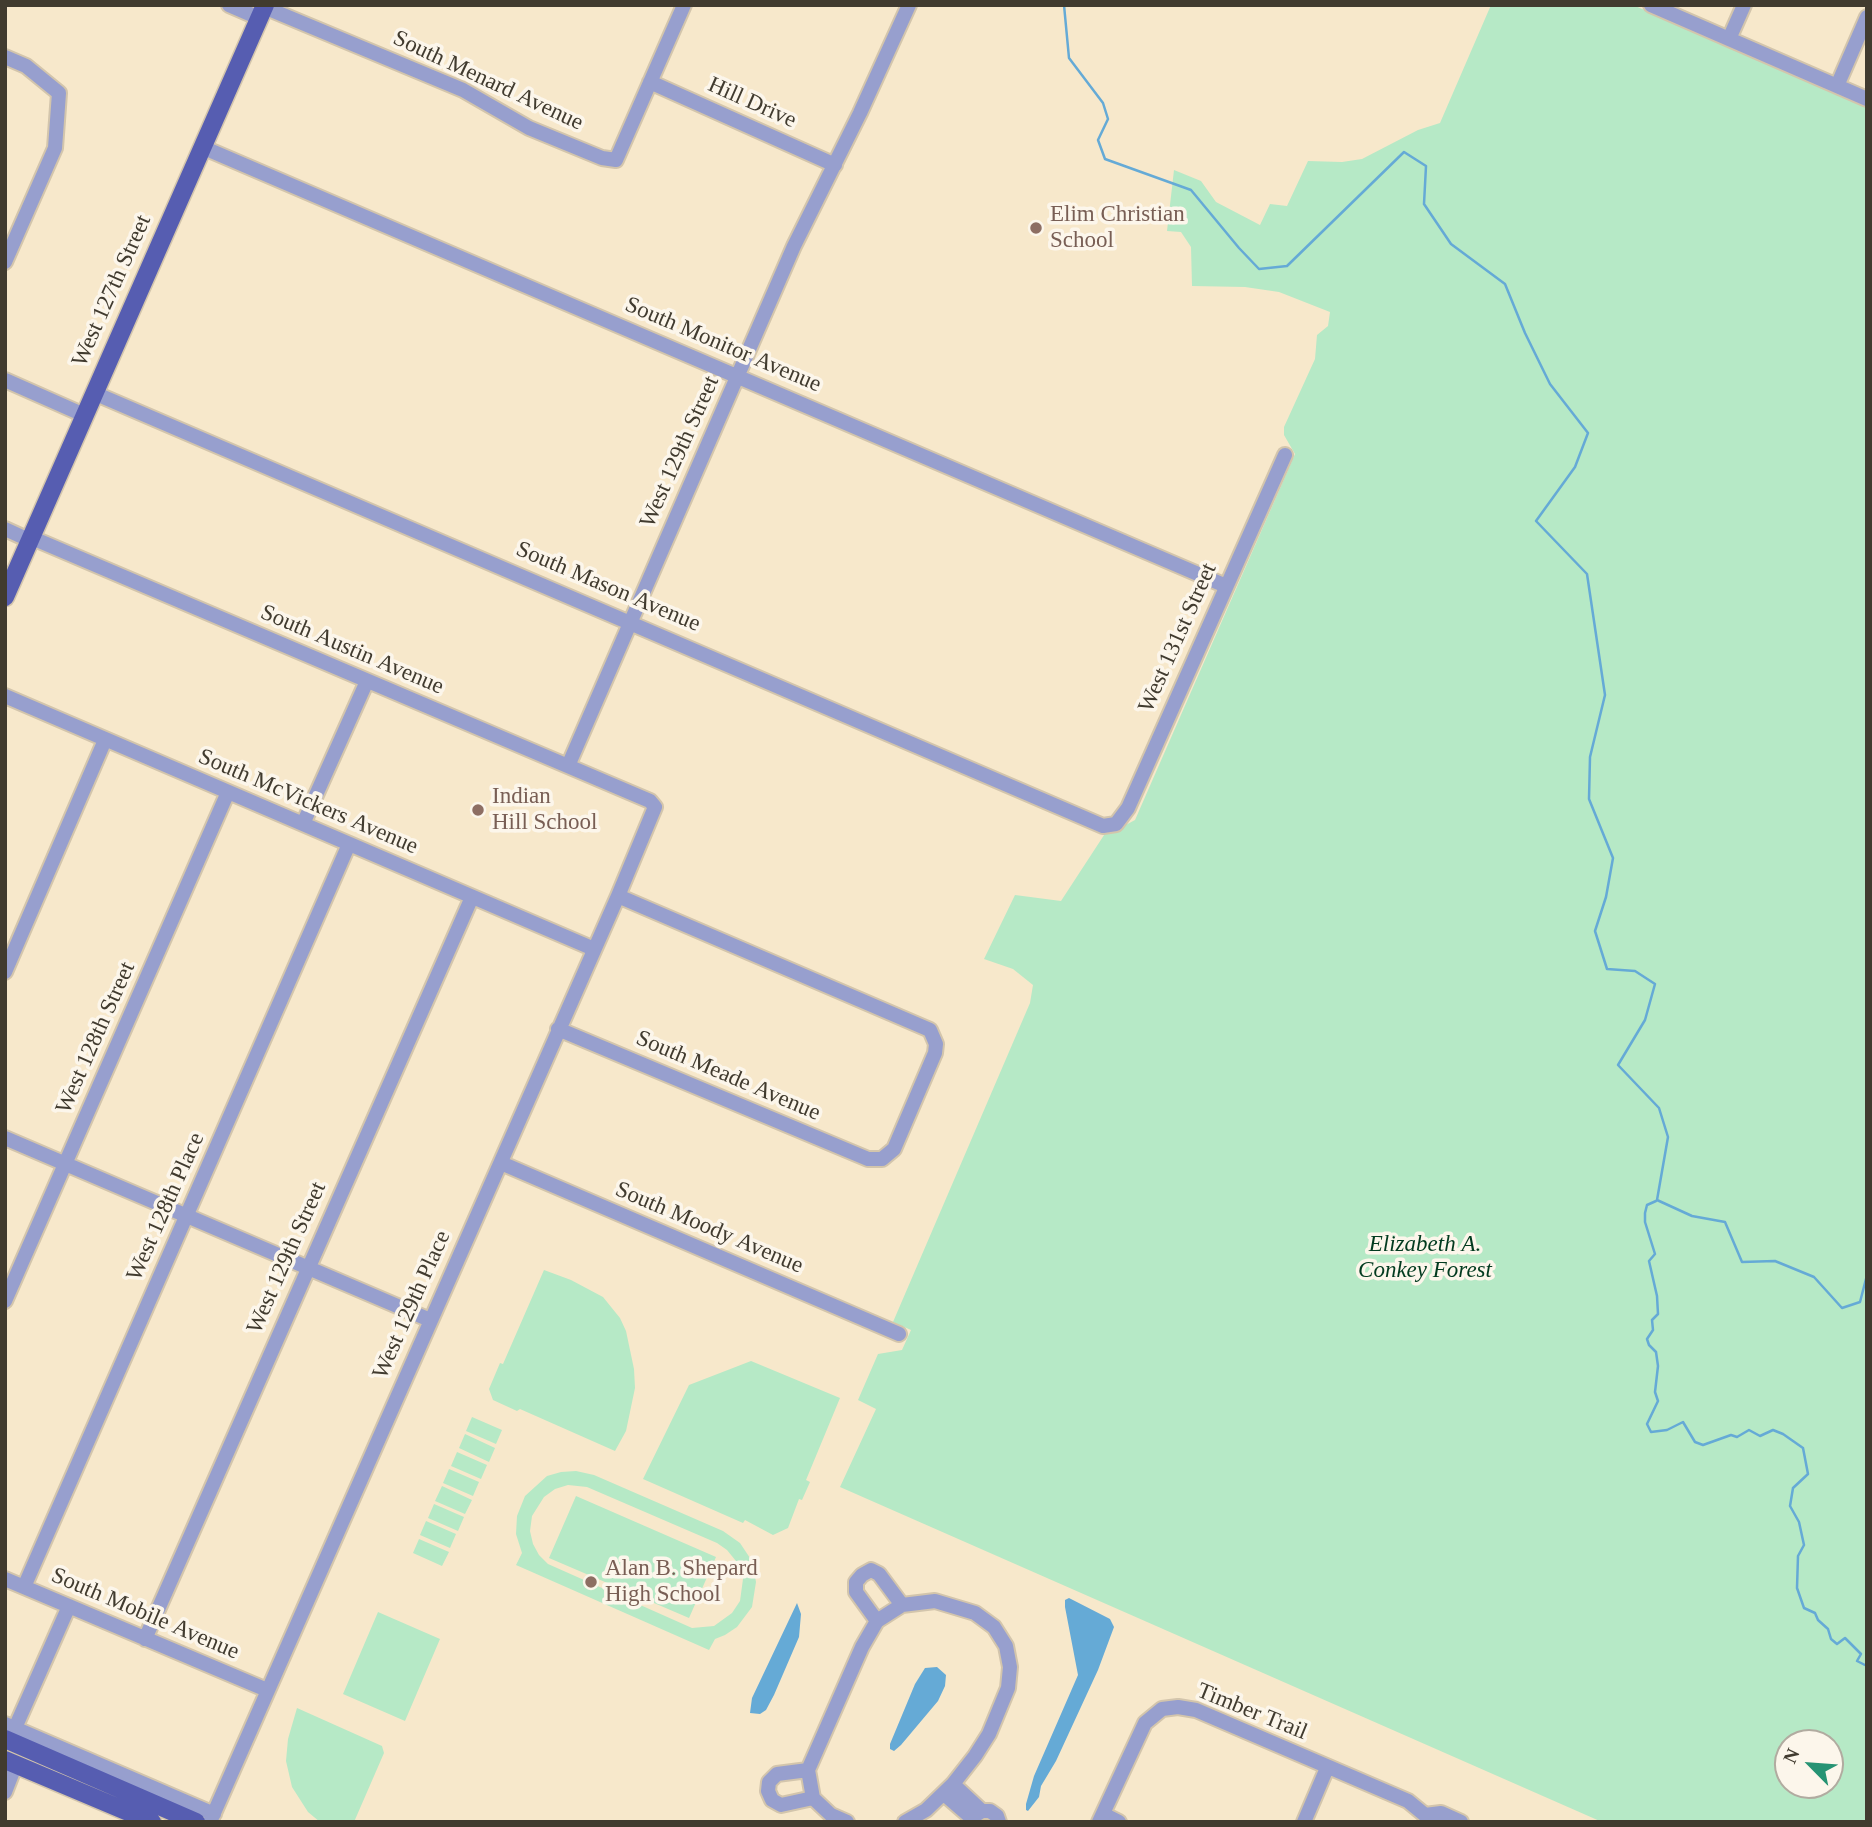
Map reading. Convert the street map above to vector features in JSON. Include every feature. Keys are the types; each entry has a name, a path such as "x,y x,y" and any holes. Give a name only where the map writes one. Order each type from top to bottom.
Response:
{"main road":[{"name":"West 127th Street","path":"5,597 263,10"},
{"path":"8,1745 152,1822"},
{"path":"8,1745 196,1822"}],"street":[{"name":"South Menard Avenue","path":"229,5 263,10 463,90 528,128 602,158 616,160 650,82"},
{"path":"650,82 684,5"},
{"name":"West 129th Street","path":"568,766 794,246 835,165 909,5"},
{"path":"1651,5 1867,99"},
{"path":"1729,39 1744,5"},
{"path":"1837,86 1867,17"},
{"path":"5,57 26,66 59,93 55,148 5,262"},
{"name":"Hill Drive","path":"650,82 835,165"},
{"name":"South Monitor Avenue","path":"202,147 1226,586"},
{"path":"5,380 84,415"},
{"name":"South Mason Avenue","path":"94,393 1103,826"},
{"name":"West 131st Street","path":"1103,826 1116,824 1128,808 1285,454"},
{"name":"South Austin Avenue","path":"5,529 650,801 655,807"},
{"path":"303,824 367,681"},
{"name":"South McVickers Avenue","path":"5,696 594,949"},
{"path":"5,972 105,740"},
{"name":"West 128th Street","path":"5,1301 228,792"},
{"name":"West 129th Place","path":"212,1818 655,807"},
{"name":"West 128th Place","path":"24,1587 349,844"},
{"name":"South Meade Avenue","path":"558,1029 868,1159 883,1159 894,1149 935,1053 933,1036 923,1026 618,896"},
{"name":"West 129th Street","path":"145,1639 472,897"},
{"path":"5,1138 430,1320"},
{"name":"South Moody Avenue","path":"500,1164 899,1334"},
{"path":"877,1621 856,1592 856,1582 862,1575 871,1570 879,1574 902,1605"},
{"name":"South Mobile Avenue","path":"5,1579 267,1690"},
{"path":"847,1822 831,1815 813,1798 808,1770 862,1647 877,1621 902,1605 934,1601 975,1612 993,1627 1006,1646 1010,1668 1008,1688 989,1734 975,1756 948,1789 926,1810 905,1822"},
{"path":"5,1792 12,1774 8,1745 69,1606"},
{"name":"Timber Trail","path":"1101,1818 1145,1723 1162,1709 1178,1707 1196,1710 1408,1801 1425,1819"},
{"path":"8,1745 212,1818"},
{"path":"1304,1822 1327,1768"},
{"path":"808,1770 777,1774 769,1782 768,1791 772,1800 781,1805 813,1798"},
{"path":"948,1789 976,1818 994,1813 999,1822"},
{"path":"1425,1819 1441,1813 1461,1822"},
{"path":"1101,1818 1119,1822"}],"green space":[{"name":"Elizabeth A. Conkey Forest","path":"1491,5 1633,5 1867,107 1867,1822 1602,1822 840,1487 876,1409 858,1400 878,1354 902,1350 911,1330 893,1322 1030,1003 1033,985 1013,969 984,959 1015,895 1061,901 1108,829 1120,828 1135,820 1295,454 1284,435 1284,427 1315,359 1317,335 1328,326 1330,312 1279,292 1245,287 1192,286 1191,247 1181,232 1167,231 1174,170 1201,181 1216,202 1260,225 1270,204 1287,206 1308,161 1342,162 1362,159 1418,130 1440,123"},
{"path":"544,1270 571,1280 603,1297 620,1318 626,1331 635,1388 626,1431 615,1451 520,1409 517,1411 493,1400 489,1389 500,1363 503,1364"},
{"path":"751,1361 840,1398 806,1480 810,1482 802,1500 799,1499 788,1528 773,1535 745,1520 743,1523 643,1479 689,1385"},
{"path":"472,1417 502,1430 496,1444 466,1431"},
{"path":"465,1434 495,1448 489,1462 459,1448"},
{"path":"457,1452 487,1465 481,1479 451,1466"},
{"path":"449,1469 479,1482 473,1496 443,1483"},
{"path":"576,1471 594,1475 723,1531 740,1543 752,1561 756,1582 752,1607 737,1627 715,1639 709,1650 516,1565 522,1553 516,1534 517,1516 525,1496 547,1476","holes":["568,1485 587,1487 717,1543 727,1550 740,1566 743,1579 740,1601 732,1613 714,1626 692,1628 548,1564 533,1544 530,1531 532,1516 544,1497 555,1489"]},
{"path":"442,1486 472,1500 465,1514 435,1501"},
{"path":"576,1496 716,1557 689,1618 549,1558"},
{"path":"434,1504 464,1517 458,1531 428,1518"},
{"path":"426,1521 456,1534 450,1548 420,1535"},
{"path":"419,1539 449,1552 442,1566 413,1553"},
{"path":"378,1612 440,1639 405,1721 343,1694"},
{"path":"297,1708 382,1746 384,1753 354,1822 320,1822 308,1812 292,1787 286,1761 288,1739"}],"water":[{"path":"1069,1598 1110,1619 1114,1627 1098,1670 1056,1761 1041,1786 1039,1797 1028,1811 1026,1804 1034,1776 1078,1675 1065,1607 1065,1600"},
{"path":"797,1603 801,1614 799,1637 766,1710 760,1714 750,1713 752,1698"},
{"path":"937,1667 946,1675 945,1686 938,1701 901,1745 894,1751 890,1749 915,1684 925,1668"}],"waterway":[{"path":"1064,5 1069,58 1103,103 1108,119 1098,140 1105,159 1191,190 1259,269 1287,266 1404,152 1426,166 1424,204 1451,244 1505,284 1550,384 1588,433 1575,467 1536,521 1587,574 1605,695 1590,757 1589,799 1613,858 1606,897 1595,931 1607,969 1635,971 1655,984 1645,1020 1618,1065 1659,1108 1668,1137 1657,1200 1692,1216 1725,1222 1742,1262 1775,1261 1814,1277 1842,1308 1860,1302 1867,1275"},
{"path":"1656,1201 1647,1205 1645,1213 1645,1222 1655,1254 1649,1261 1658,1314 1652,1320 1653,1330 1647,1339 1656,1352 1658,1366 1655,1392 1658,1401 1647,1424 1651,1432 1667,1430 1683,1422 1695,1442 1703,1445 1731,1435 1737,1437 1749,1430 1760,1436 1773,1430 1803,1448 1808,1474 1793,1488 1790,1506 1799,1522 1804,1545 1798,1556 1797,1588 1804,1608 1815,1613 1828,1629 1831,1639 1837,1644 1845,1638 1861,1654 1857,1661 1867,1666"}],"place":[{"name":"Elim Christian School","path":"1036,228"},
{"name":"Indian Hill School","path":"478,810"},
{"name":"Alan B. Shepard High School","path":"591,1582"}]}
